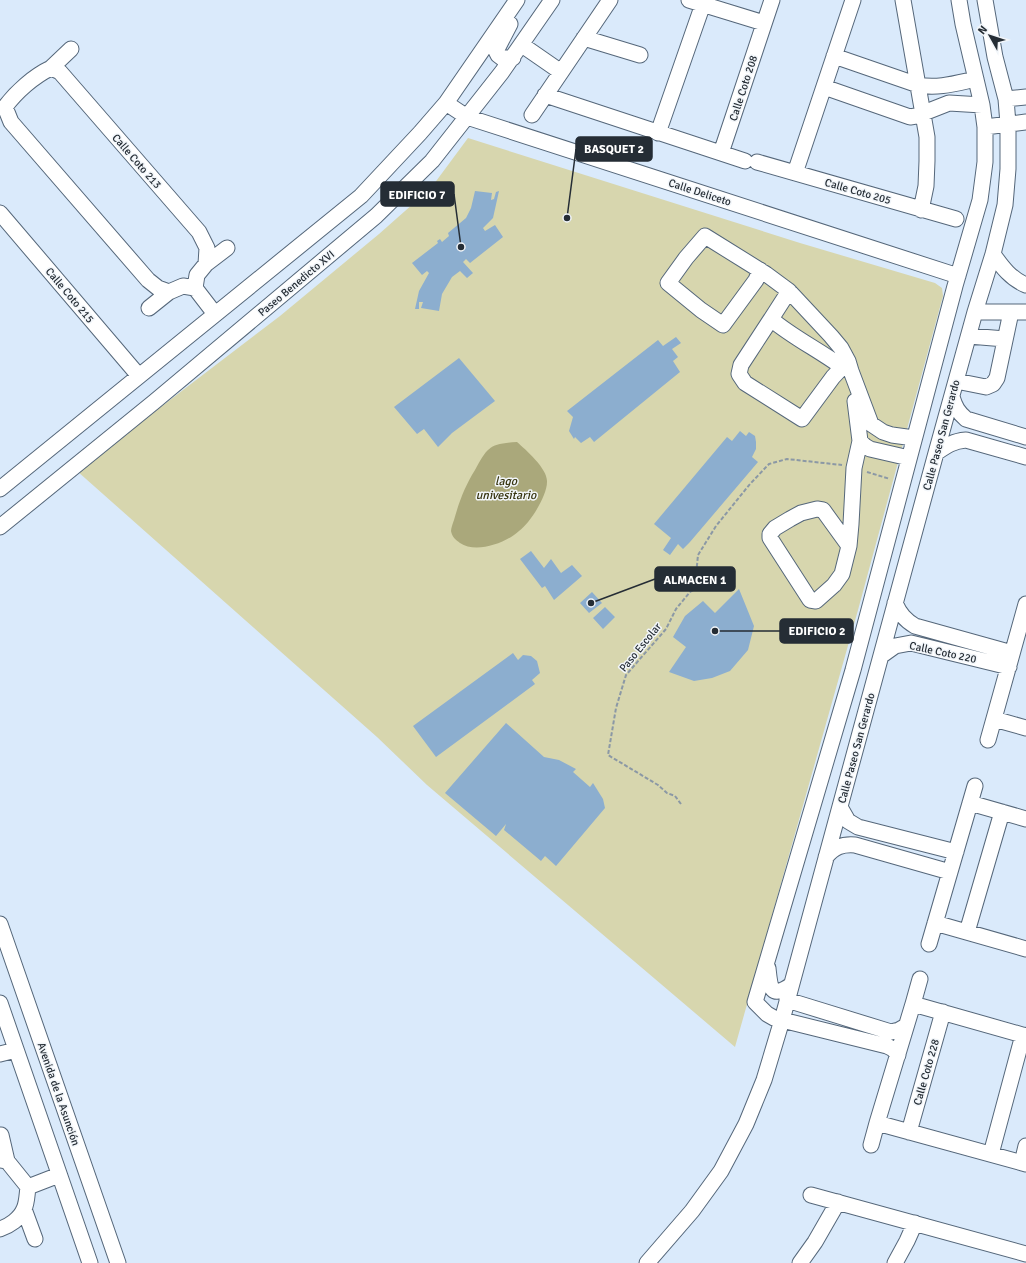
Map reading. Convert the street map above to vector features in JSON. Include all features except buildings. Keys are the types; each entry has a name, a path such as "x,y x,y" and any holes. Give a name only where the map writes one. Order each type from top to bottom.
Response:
{"street":[{"path":"0,489 361,196 446,103 517,0"},
{"path":"512,58 502,58 496,51 522,0"},
{"name":"Paseo Benedicto XVI","path":"0,527 154,402 376,216 432,161 522,45 552,0"},
{"path":"532,114 610,0"},
{"name":"Calle Coto 208","path":"721,153 772,0"},
{"path":"795,173 853,0"},
{"path":"903,0 927,137 926,186 922,210"},
{"path":"898,1055 887,1046 782,1020 767,1014 755,1002 853,670 914,438 980,200 984,162 985,127 982,105 963,24 959,0"},
{"name":"Calle Paseo San Gerardo","path":"647,1263 692,1211 721,1171 746,1124 761,1088 782,1020 936,453 975,312 993,254 1005,205 1008,169 1008,124 1006,99 995,57 985,0"},
{"path":"658,133 696,2 764,24"},
{"path":"584,38 640,55"},
{"path":"522,45 561,72"},
{"path":"71,49 50,68 42,72 11,99 2,109 11,122 148,280 158,288 169,292"},
{"path":"834,56 918,85 936,87 976,79"},
{"name":"Calle Coto 213","path":"50,68 60,72 199,232 207,248 206,264"},
{"path":"824,87 910,117 949,103 982,105"},
{"path":"545,95 721,153"},
{"path":"1006,99 1026,97"},
{"name":"Calle Deliceto","path":"446,103 467,117 958,276"},
{"path":"985,127 1026,122"},
{"name":"Calle Coto 205","path":"721,153 956,220"},
{"path":"980,200 1005,205"},
{"name":"Calle Coto 215","path":"0,213 139,376"},
{"path":"760,270 756,280 723,325 696,307 668,283 681,264 705,236 760,270 789,291 841,348 845,364 854,380 871,424 892,435 914,438"},
{"path":"195,288 197,275 206,264 227,248"},
{"path":"993,254 1006,272 1026,285"},
{"path":"149,308 169,292 183,286 195,288 215,314"},
{"path":"789,291 741,365 740,374 745,383 802,419 833,377 845,364"},
{"path":"956,381 986,386 993,384 997,378 1006,339 1019,312 975,312"},
{"path":"771,319 818,350 845,364"},
{"path":"969,336 1006,339"},
{"path":"849,546 824,510 817,509 801,513 775,528 770,534 770,538 810,600 816,600 834,585 842,574 849,546 854,468 860,441 854,394 854,380"},
{"path":"952,397 958,412 966,418 1026,437"},
{"path":"860,441 868,431 877,428"},
{"path":"936,453 950,443 966,440 1026,457"},
{"path":"860,441 870,449 909,458"},
{"name":"Calle Coto 220","path":"896,603 902,616 915,626 976,644 1011,660"},
{"path":"988,740 1026,604"},
{"name":"Calle Coto 220","path":"881,656 895,646 911,643 1011,660"},
{"path":"994,720 1026,728"},
{"path":"929,944 975,786"},
{"path":"970,804 1026,819"},
{"path":"840,807 848,821 858,827 956,852"},
{"path":"967,932 1002,812"},
{"path":"826,857 837,847 855,844 950,872"},
{"path":"935,923 1026,949"},
{"name":"Avenida de la Asunción","path":"0,924 118,1263"},
{"path":"768,961 770,983 775,992 779,992 791,985"},
{"path":"871,1145 920,979"},
{"path":"787,1000 891,1032 906,1026"},
{"path":"0,1003 90,1263"},
{"path":"913,1004 1024,1035 991,1154"},
{"name":"Calle Coto 228","path":"909,1132 943,1012"},
{"path":"0,1054 16,1050"},
{"path":"878,1123 1024,1163 1026,1146"},
{"path":"1,1135 4,1161 28,1188"},
{"path":"28,1188 59,1175"},
{"path":"0,1229 5,1228 16,1220 24,1209 28,1188"},
{"path":"811,1195 1026,1254"},
{"path":"800,1263 815,1242 838,1202"},
{"path":"24,1209 35,1239"},
{"path":"895,1263 915,1223"}],"path":[{"name":"Paso Escolar","path":"681,804 675,796 667,793 658,785 608,755 616,708 626,675 666,629 676,609 690,592 697,588 698,583 696,575 698,555 716,526 750,484 769,464 787,459 805,460 854,468 902,483"}],"green space":[{"path":"468,138 800,243 935,283 942,288 943,296 858,610 735,1047 427,785 377,737 77,471 280,316 379,234 431,188"}],"water":[{"name":"lago univesitario","path":"517,442 536,460 544,471 547,482 541,502 528,522 507,539 491,546 482,547 467,546 460,543 453,537 451,530 460,500 471,476 483,456 490,448 500,444"}],"place":[{"name":"BASQUET 2","path":"567,218"},
{"name":"EDIFICIO 7","path":"461,247"},
{"name":"ALMACEN 1","path":"591,603"},
{"name":"EDIFICIO 2","path":"715,631"}]}
